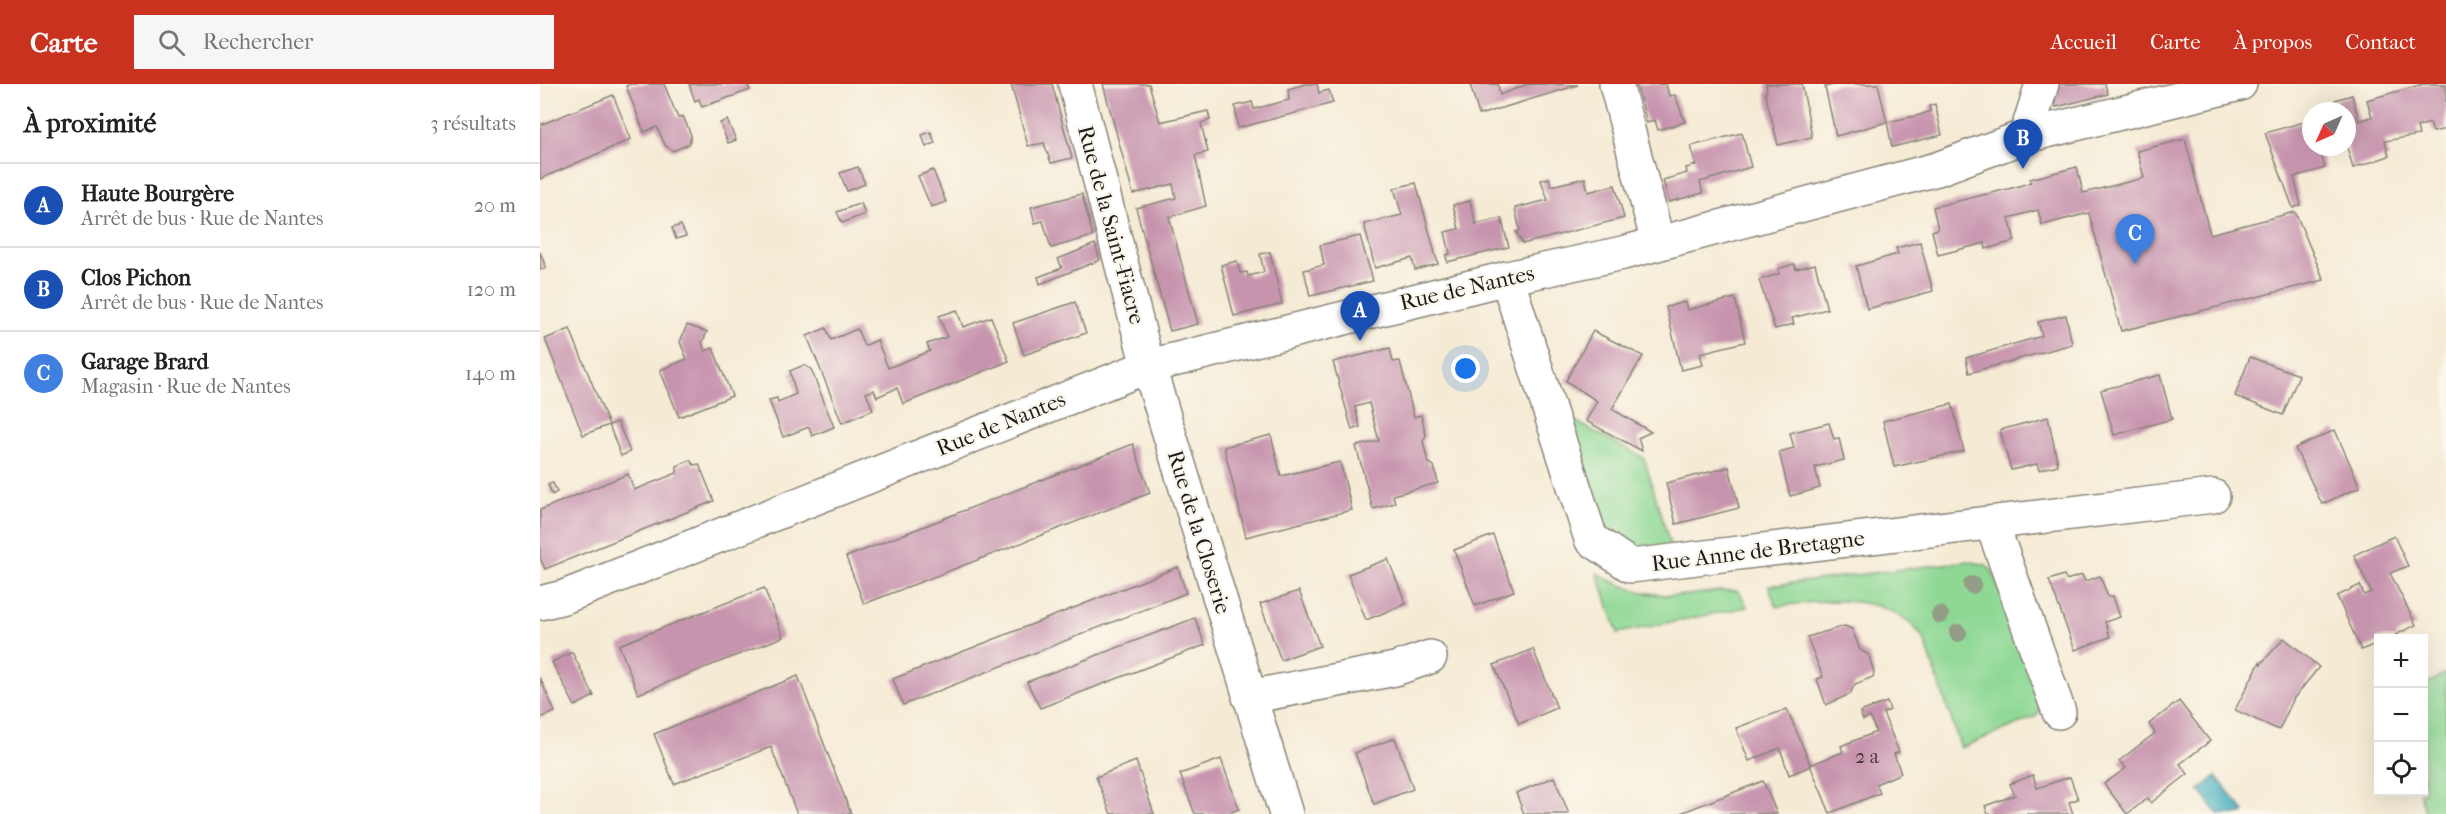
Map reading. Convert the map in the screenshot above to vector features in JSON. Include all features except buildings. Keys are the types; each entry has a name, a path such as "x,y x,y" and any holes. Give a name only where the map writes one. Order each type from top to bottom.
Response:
{"street":[{"name":"Rue de la Saint-Fiacre","path":"1075,84 1149,366"},
{"path":"1616,84 1658,243"},
{"path":"2026,136 2042,84"},
{"name":"Rue de Nantes","path":"540,603 564,597 1149,366 1658,243 1937,169 2026,136 2240,84"},
{"name":"Rue Anne de Bretagne","path":"1507,278 1591,539 1631,566 2213,496"},
{"name":"Rue de la Closerie","path":"1149,366 1286,814"},
{"path":"1992,524 2059,712"},
{"path":"1249,697 1395,669 1430,657"}],"green space":[{"path":"1560,413 1644,458 1672,551 1639,549 1630,546 1615,537 1598,520"},
{"path":"1968,561 1986,565 1992,571 2043,700 2037,716 1961,748 1924,639 1910,624 1894,613 1856,602 1816,602 1776,607 1769,586"},
{"path":"1597,573 1620,585 1657,595 1739,591 1747,607 1618,633"},
{"path":"2446,673 2446,814 2426,814 2420,796 2428,796 2428,683"}],"water":[{"path":"2216,776 2245,812 2218,814 2199,790"}],"place":[{"name":"Clos Pichon","path":"2023,169"},
{"name":"Garage Brard","path":"2135,264"},
{"name":"Haute Bourgère","path":"1360,341"}]}
